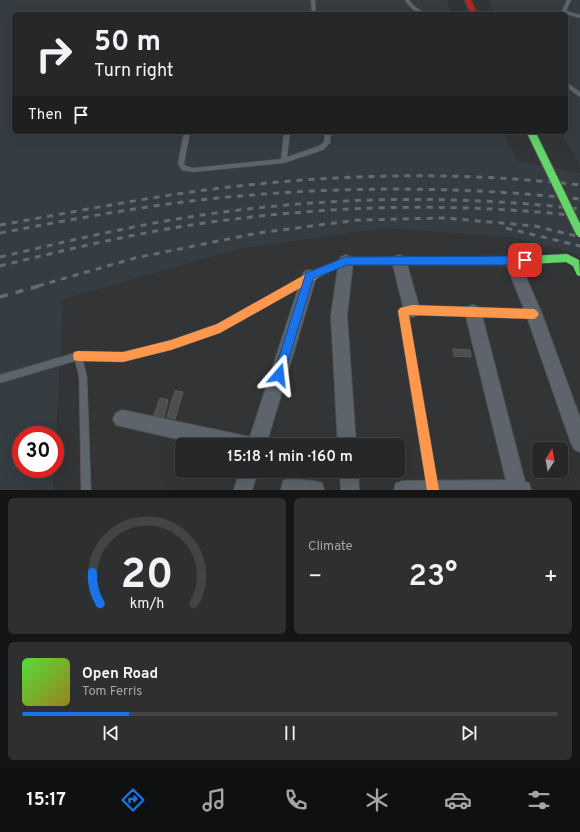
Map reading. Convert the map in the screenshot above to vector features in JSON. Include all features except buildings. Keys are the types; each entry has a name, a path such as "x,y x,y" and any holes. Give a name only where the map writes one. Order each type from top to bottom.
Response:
{"street":[{"path":"468,0 473,12"},
{"path":"532,134 580,233"},
{"path":"78,356 123,357 178,343 220,328 309,276 346,261 512,261 567,258 576,263 580,272"},
{"path":"346,261 339,316 347,438"},
{"path":"399,261 412,310"},
{"path":"512,261 534,314 580,443"},
{"path":"259,438 309,276"},
{"path":"433,489 403,311 412,310 534,314"},
{"path":"473,312 518,490"},
{"path":"122,419 213,438"},
{"path":"243,490 247,478"},
{"path":"349,478 350,490"},
{"path":"290,490 290,488 314,490"},
{"path":"403,490 522,490"}],"lane":[{"path":"313,0 314,12"},
{"path":"407,0 412,7 421,12"},
{"path":"564,12 569,0"},
{"path":"568,14 580,17"},
{"path":"568,86 580,95"},
{"path":"187,134 181,164 184,168 193,170 284,161 321,148 327,143 328,134"},
{"path":"284,161 288,134"},
{"path":"0,379 78,356 83,377 86,490"}],"shaded area":[{"path":"0,0 446,0 451,12 12,12 12,134 505,134 517,161 580,173 580,255 511,237 384,228 239,249 63,299 57,426 12,426 12,478 54,478 53,490 0,490"},
{"path":"488,0 580,0 580,165 562,134 568,134 568,12 495,12"}],"railway":[{"path":"0,225 119,203 191,192 288,181 385,176 434,176 483,177 580,185"},
{"path":"0,233 167,204 288,192 385,189 483,191 580,199"},
{"path":"0,257 103,233 165,221 217,213 320,202 424,199 528,204 580,209"},
{"path":"0,266 123,237 198,224 293,213 341,209 436,207 580,216"},
{"path":"38,286 135,258 258,233 358,220 445,218 535,226 580,237"},
{"path":"506,228 580,246"},
{"path":"0,297 42,285"}],"traffic: fast":[{"path":"532,134 580,233"},
{"path":"322,271 346,261 512,261 567,258 576,263 580,272"}],"traffic: slow":[{"path":"78,356 123,357 171,345 220,328 322,271"},
{"path":"433,490 403,311 412,310 534,314"}],"traffic: jam":[{"path":"468,0 473,12"}],"route":[{"path":"279,375 309,276 346,261 525,260"}]}
